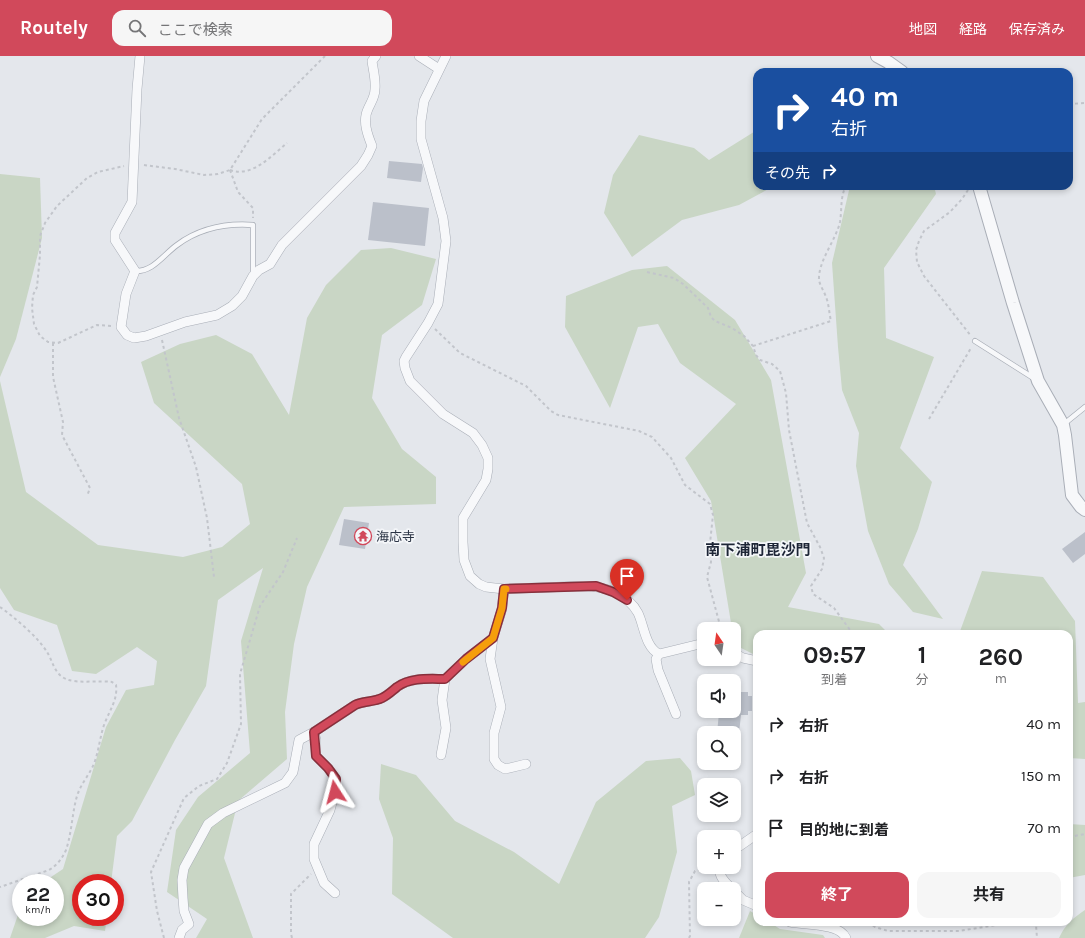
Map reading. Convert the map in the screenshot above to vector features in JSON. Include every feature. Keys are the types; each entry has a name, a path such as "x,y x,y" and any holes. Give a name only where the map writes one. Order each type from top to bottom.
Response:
{"street":[{"path":"140,56 132,202 115,233 115,240 135,271 126,294 121,327 127,334 134,338 146,336 185,322 217,315 232,306 242,296 253,276 259,270 270,264 282,245 361,166 372,146 366,133 366,120 367,111 373,100 376,88 372,61 376,56"},
{"path":"419,56 439,69"},
{"path":"446,56 424,101 421,121 421,139 443,218 446,241 438,304 428,323 406,357 404,365 413,384 443,414 473,433 485,452 489,463 486,480 463,518 462,542 467,571 474,580 486,587 504,589 596,586 613,592 627,600 637,612 648,641 658,654"},
{"path":"878,56 896,68"},
{"path":"980,190 1013,303 1038,381 1063,425 1072,495 1085,510"},
{"path":"504,589 502,608 493,638 490,658 494,681 502,707 494,733 494,759 498,765 505,769 526,764"},
{"path":"441,755 446,728 442,700 445,679 466,659 493,638"},
{"path":"658,654 697,645"},
{"path":"658,654 656,659 658,670 676,714"},
{"path":"741,657 753,660"},
{"path":"179,938 182,930 189,924 184,911 182,880 184,868 208,824 223,813 285,783 293,772 299,740 355,705 361,702 380,699 390,694 398,687 414,679 445,679"},
{"path":"314,732 316,756 336,779 335,792 330,810 314,844 314,860 324,883 335,893"},
{"path":"741,845 753,837"},
{"path":"719,874 725,882"},
{"path":"741,898 753,904"},
{"path":"819,926 834,928 842,932 846,938"}],"lane":[{"path":"135,271 147,270 178,245 197,234 217,226 236,224 253,225 253,276"},
{"path":"975,341 1038,381"},
{"path":"1063,425 1085,408"}],"path":[{"path":"230,170 262,119 325,56"},
{"path":"1073,104 1085,103"},
{"path":"121,327 97,325 58,343 48,342 40,336 34,324 32,308 33,295 37,287 40,236 57,206 87,178 98,172 135,163 204,175 218,174 230,170 237,172 248,171 260,166 287,143"},
{"path":"230,170 238,192 253,208 253,225"},
{"path":"752,346 831,321 826,296 821,288 819,279 821,267 840,222 844,190"},
{"path":"929,419 975,341 924,276 917,262 916,250 918,241 924,231 950,212 962,199 968,190"},
{"path":"647,272 674,278 683,284 708,308 715,321 732,328 744,336 760,360 772,364 780,372 786,393 789,430 807,523 820,547 824,558 822,569 810,586 813,594 834,608 850,630"},
{"path":"428,323 460,353 522,384 531,390 551,411 558,415 639,431 652,437 656,441 671,458 685,485 710,504 713,515 711,562 707,577 719,622"},
{"path":"160,331 178,418 196,467 207,518 214,577"},
{"path":"53,343 53,377 63,422 62,435 90,488 87,496"},
{"path":"164,938 157,911 151,872 184,798 200,786 217,779 227,763 241,724 240,674 260,606 283,572 297,538"},
{"path":"0,607 37,639 47,652 58,673 65,679 74,681 112,682 116,685 117,691 116,699 104,725 95,761 78,794 68,843 61,860 56,866 49,870 0,887"},
{"path":"1073,836 1085,834"},
{"path":"292,938 291,894 297,886 318,867"},
{"path":"689,938 689,882 695,871 697,870"},
{"path":"874,926 888,931 959,931 990,926"},
{"path":"1036,926 1038,938"}],"green space":[{"path":"753,132 753,190 767,190 739,205 682,220 632,257 604,213 613,175 639,135 694,148 709,160"},
{"path":"0,174 40,178 42,238 16,339 0,377"},
{"path":"849,190 935,190 936,194 884,268 886,338 934,357 900,448 932,482 918,529 903,565 943,619 913,612 889,584 868,531 856,466 859,433 842,390 832,263"},
{"path":"391,248 436,259 422,305 382,335 372,398 402,449 436,477 436,504 344,507 307,587 294,644 285,712 287,759 238,801 224,858 253,938 196,938 207,919 167,892 176,830 198,797 250,753 241,641 263,568 218,600 206,686 175,740 132,821 117,836 112,874 72,874 72,926 74,926 45,938 10,938 14,926 64,926 64,874 56,874 63,869 106,727 126,690 154,685 157,661 137,647 96,674 72,671 57,625 14,610 0,588 0,381 26,492 98,545 183,557 222,547 250,524 242,484 154,403 141,362 180,344 216,335 252,354 289,415 307,318 326,285 361,250"},
{"path":"667,266 735,320 771,380 806,573 788,607 879,624 885,630 753,630 753,654 741,648 741,622 731,622 711,501 685,458 736,404 680,363 658,324 638,327 610,408 565,327 566,296 632,270"},
{"path":"982,571 1043,577 1075,621 1078,703 1085,702 1085,759 1073,758 1073,630 960,630"},
{"path":"680,758 691,771 695,795 672,806 677,852 659,917 645,938 453,938 392,894 393,838 379,799 381,764 416,775 455,821 514,852 559,884 596,802 646,761"},
{"path":"1073,824 1085,825 1085,875 1073,877"},
{"path":"1085,910 1085,938 1059,938 1067,926 1073,926 1073,919"},
{"path":"750,911 753,913 753,926 775,926 780,929 823,935 825,938 739,938"},
{"path":"74,926 106,926 105,931"}],"building":[{"path":"389,161 422,164 423,168 421,182 387,178"},
{"path":"373,202 429,208 425,246 368,240"},
{"path":"344,519 369,523 365,549 339,545"},
{"path":"1085,532 1085,554 1073,563 1062,549"},
{"path":"741,692 748,692 748,696 752,696 752,711 748,711 748,715 741,715"},
{"path":"718,718 741,718 740,726 718,726"}],"slow traffic":[{"path":"463,662 493,638 502,608 504,589 506,589"}],"place":[{"name":"海応寺","path":"363,536"}],"district":[{"name":"南下浦町毘沙門","path":"758,550"}],"route":[{"path":"335,792 336,779 316,756 316,740 314,732 355,705 361,702 380,699 390,694 398,687 414,679 445,679 466,659 493,638 502,608 504,589 596,586 605,588 627,600"}]}
